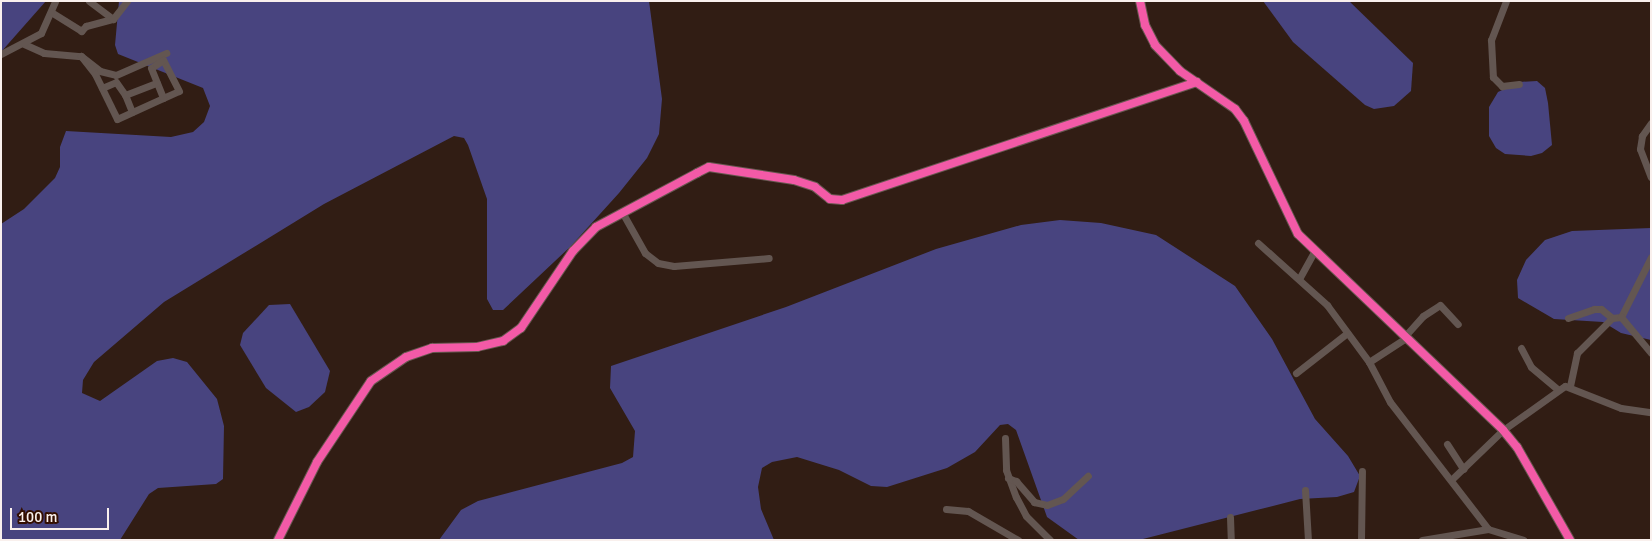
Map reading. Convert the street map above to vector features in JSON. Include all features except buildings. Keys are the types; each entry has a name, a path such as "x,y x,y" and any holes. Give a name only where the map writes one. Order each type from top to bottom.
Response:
{"street":[{"path":"1,54 24,44 42,33 55,1"},
{"path":"89,1 113,20"},
{"path":"51,12 81,31 86,26 113,20 127,1"},
{"path":"1140,1 1144,25 1155,45 1180,71 1235,109 1244,121 1298,234 1314,252 1503,430 1517,447 1570,540"},
{"path":"1506,1 1491,40 1493,77 1502,86 1519,84"},
{"path":"24,44 44,53 81,56 100,71 116,75 166,53"},
{"path":"81,56 102,88 116,119 164,98 179,91 166,61 154,64 151,68 164,98"},
{"path":"102,88 116,82 132,112"},
{"path":"125,96 157,82"},
{"path":"278,540 317,462 371,381 406,357 432,348 477,347 503,341 521,328 573,251 596,227 709,168 794,180 815,188 830,199 842,200 1196,82"},
{"path":"1651,123 1642,136 1640,149 1651,177"},
{"path":"622,212 645,253 658,263 674,266 769,258"},
{"path":"1258,243 1327,305 1369,362 1390,402 1488,529"},
{"path":"1299,279 1314,252"},
{"path":"1622,317 1651,257"},
{"path":"1369,362 1406,337 1423,316 1440,305 1458,324"},
{"path":"1568,318 1594,309 1601,310 1612,318"},
{"path":"1570,386 1577,353 1612,318 1622,317"},
{"path":"1622,317 1651,353"},
{"path":"1296,372 1348,333"},
{"path":"1521,348 1531,367 1558,390"},
{"path":"1451,480 1503,430 1558,390 1570,386 1621,408 1651,412"},
{"path":"1005,438 1008,478 1026,516 1050,540"},
{"path":"1447,444 1463,469"},
{"path":"1361,540 1362,471"},
{"path":"1008,478 1016,481 1034,502 1046,505 1063,499 1088,476"},
{"path":"1306,490 1308,540"},
{"path":"946,509 968,511 1018,540"},
{"path":"1230,517 1231,540"},
{"path":"1422,540 1440,539 1488,529 1523,540"}],"shaded area":[{"path":"1,1 46,1 1,52"},
{"path":"119,1 649,1 662,99 659,134 647,158 619,193 571,246 503,310 493,310 487,299 487,199 468,145 464,138 454,136 324,204 164,302 94,362 83,380 82,393 100,401 157,361 173,358 187,362 217,399 224,426 223,479 216,484 158,488 149,494 120,540 1,540 1,224 24,209 55,178 60,167 60,147 66,131 171,137 193,132 204,122 210,106 203,88 118,54 115,45"},
{"path":"1263,1 1349,1 1413,63 1411,91 1394,106 1374,109 1365,105 1293,42"},
{"path":"1537,81 1545,88 1552,145 1542,153 1531,156 1505,154 1496,148 1489,136 1489,107 1498,92 1519,82"},
{"path":"1060,220 1101,223 1156,235 1235,286 1272,339 1315,419 1348,456 1360,476 1354,492 1337,497 1300,499 1139,540 1079,540 1047,517 1016,430 1008,424 1000,425 975,452 947,468 887,487 871,486 839,470 797,457 772,462 762,468 758,487 761,509 774,540 439,540 461,510 478,501 622,463 633,457 635,431 610,388 611,366 786,307 936,249 1021,225"},
{"path":"1651,228 1651,340 1621,333 1603,322 1554,319 1518,298 1517,280 1526,260 1545,240 1572,231"},
{"path":"290,304 330,371 325,392 309,407 296,412 266,388 240,345 243,333 269,305"}],"cycle path":[{"path":"1140,1 1145,25 1155,45 1180,71 1235,109 1244,121 1298,234 1503,430 1517,447 1570,540"},
{"path":"278,540 317,462 371,381 406,357 432,348 477,347 503,341 521,328 573,251 596,227 709,167 794,180 815,187 830,199 842,200 1197,82"}]}
